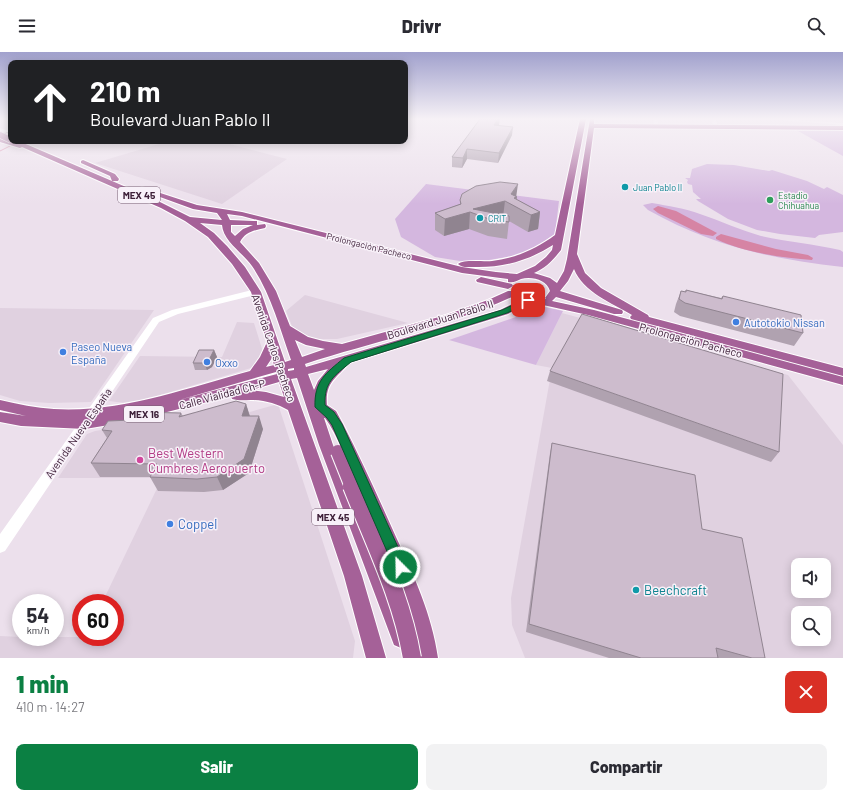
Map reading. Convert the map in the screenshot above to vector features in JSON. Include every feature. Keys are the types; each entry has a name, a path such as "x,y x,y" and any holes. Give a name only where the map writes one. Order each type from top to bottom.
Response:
{"main road":[{"path":"21,147 98,181 124,189"},
{"name":"Avenida Carlos Pacheco","path":"29,147 186,218 211,235 236,262 256,292 272,343 353,576 376,658"},
{"name":"MEX 45","path":"38,147 116,179 223,216"},
{"path":"44,147 113,175 116,179"},
{"path":"520,276 538,268 554,255 563,225 578,147"},
{"path":"555,292 563,283 572,262 588,147"},
{"path":"576,156 587,152"},
{"path":"576,156 586,165"},
{"path":"104,180 116,179"},
{"path":"186,218 199,221 223,216"},
{"name":"Avenida Carlos Pacheco","path":"223,216 227,232 256,265 266,283 285,328 326,445 400,636 412,658"},
{"name":"Prolongación Pacheco","path":"223,216 254,223 273,225 510,290 533,301 590,312 843,381"},
{"name":"Prolongación Pacheco","path":"223,216 264,219 475,272 536,276 548,280 555,287 555,292 627,315 652,320 843,372"},
{"path":"236,242 240,235 245,232 258,227 273,225"},
{"path":"563,225 576,226"},
{"path":"420,259 471,264 500,263 527,257 536,253 560,235"},
{"path":"573,255 581,274 598,290 632,311 652,320"},
{"name":"Boulevard Juan Pablo II","path":"344,354 491,304 510,290 511,281 520,276"},
{"name":"Boulevard Juan Pablo II","path":"299,367 504,312 533,301 549,298 555,292"},
{"path":"285,328 298,338 344,354 324,380 320,396 320,407 401,610 408,634 412,658"},
{"path":"254,374 266,358 272,343"},
{"name":"Calle Vialidad Ch-P","path":"0,417 21,421 84,424 127,417 182,404 299,367"},
{"name":"Calle Vialidad Ch-P","path":"0,405 26,412 46,413 93,411 167,398 254,374 283,372"},
{"path":"182,404 255,394 270,396 294,406"},
{"path":"320,407 331,415 336,424 385,530 411,592 421,621 428,658"}],"street":[{"name":"Avenida Nueva España","path":"0,546 156,320 175,312 256,292"}],"shaded area":[{"path":"148,147 242,147 287,159 222,204 95,163"},
{"path":"827,147 843,147 843,156"},
{"name":"Estadio Chihuahua","path":"707,164 734,165 769,171 772,170 807,181 824,189 827,187 843,195 843,232 819,235 815,238 757,230 728,219 698,201 696,199 701,199 693,192 692,185 688,184 688,180 685,178 690,178 692,169"},
{"path":"426,184 559,201 555,234 525,254 466,262 435,257 401,237 395,219"},
{"path":"652,203 694,212 761,236 840,250 843,252 843,267 791,260 742,249 719,242 672,222 648,210 643,205"},
{"path":"658,206 676,211 717,233 713,236 701,234 658,213 653,209"},
{"path":"721,234 776,249 808,255 813,258 812,260 788,258 750,251 716,239 716,237"},
{"path":"305,295 408,323 337,339 315,339 292,326 286,311"},
{"path":"545,307 563,311 536,365 449,340"},
{"name":"Paseo Nueva España","path":"0,308 154,310 91,402 49,403 20,401 0,395"},
{"path":"562,313 788,375 843,445 843,658 525,658 512,625 511,598 552,368 536,365"},
{"path":"237,322 254,323 263,352 262,357 251,368 157,396 125,403 109,401 140,356 222,357"},
{"path":"278,404 355,641 353,658 0,658 0,636 12,637 12,646 64,646 64,637 72,637 72,646 124,646 124,594 106,594 162,478 58,478 87,434 95,431 168,419 194,412 186,430"}],"building":[{"path":"459,147 502,147 499,153 467,149 463,158 452,157"},
{"path":"500,182 518,184 511,194 517,197 514,198 540,212 531,215 505,201 473,209 509,216 509,222 489,219 470,212 445,219 435,213 461,204 460,200 462,194 476,186"},
{"path":"686,290 722,299 723,296 801,315 803,333 685,303 679,299 681,291 686,292"},
{"path":"582,314 783,374 779,452 550,371"},
{"path":"199,350 214,350 209,360 204,363 193,363"},
{"path":"236,401 246,404 242,416 259,416 244,459 217,477 197,479 150,477 157,464 91,463 112,431 102,430 108,421 132,420 137,412 181,413 179,417"},
{"name":"Beechcraft","path":"552,443 695,475 702,529 742,538 765,658 752,658 716,648 718,658 641,658 529,624"}],"waterway":[{"path":"0,151 7,147"}],"place":[{"name":"Juan Pablo ll","path":"625,187"},
{"name":"Estadio Chihuahua","path":"770,200"},
{"name":"CRIT","path":"480,218"},
{"name":"Autotokio Nissan","path":"736,322"},
{"name":"Paseo Nueva España","path":"63,352"},
{"name":"Oxxo","path":"207,362"},
{"name":"Best Western Cumbres Aeropuerto","path":"140,460"},
{"name":"Coppel","path":"170,524"},
{"name":"Beechcraft","path":"636,590"}],"route":[{"path":"400,567 373,503 336,424 331,415 320,407 320,396 324,380 347,360 504,312 528,300"}]}
